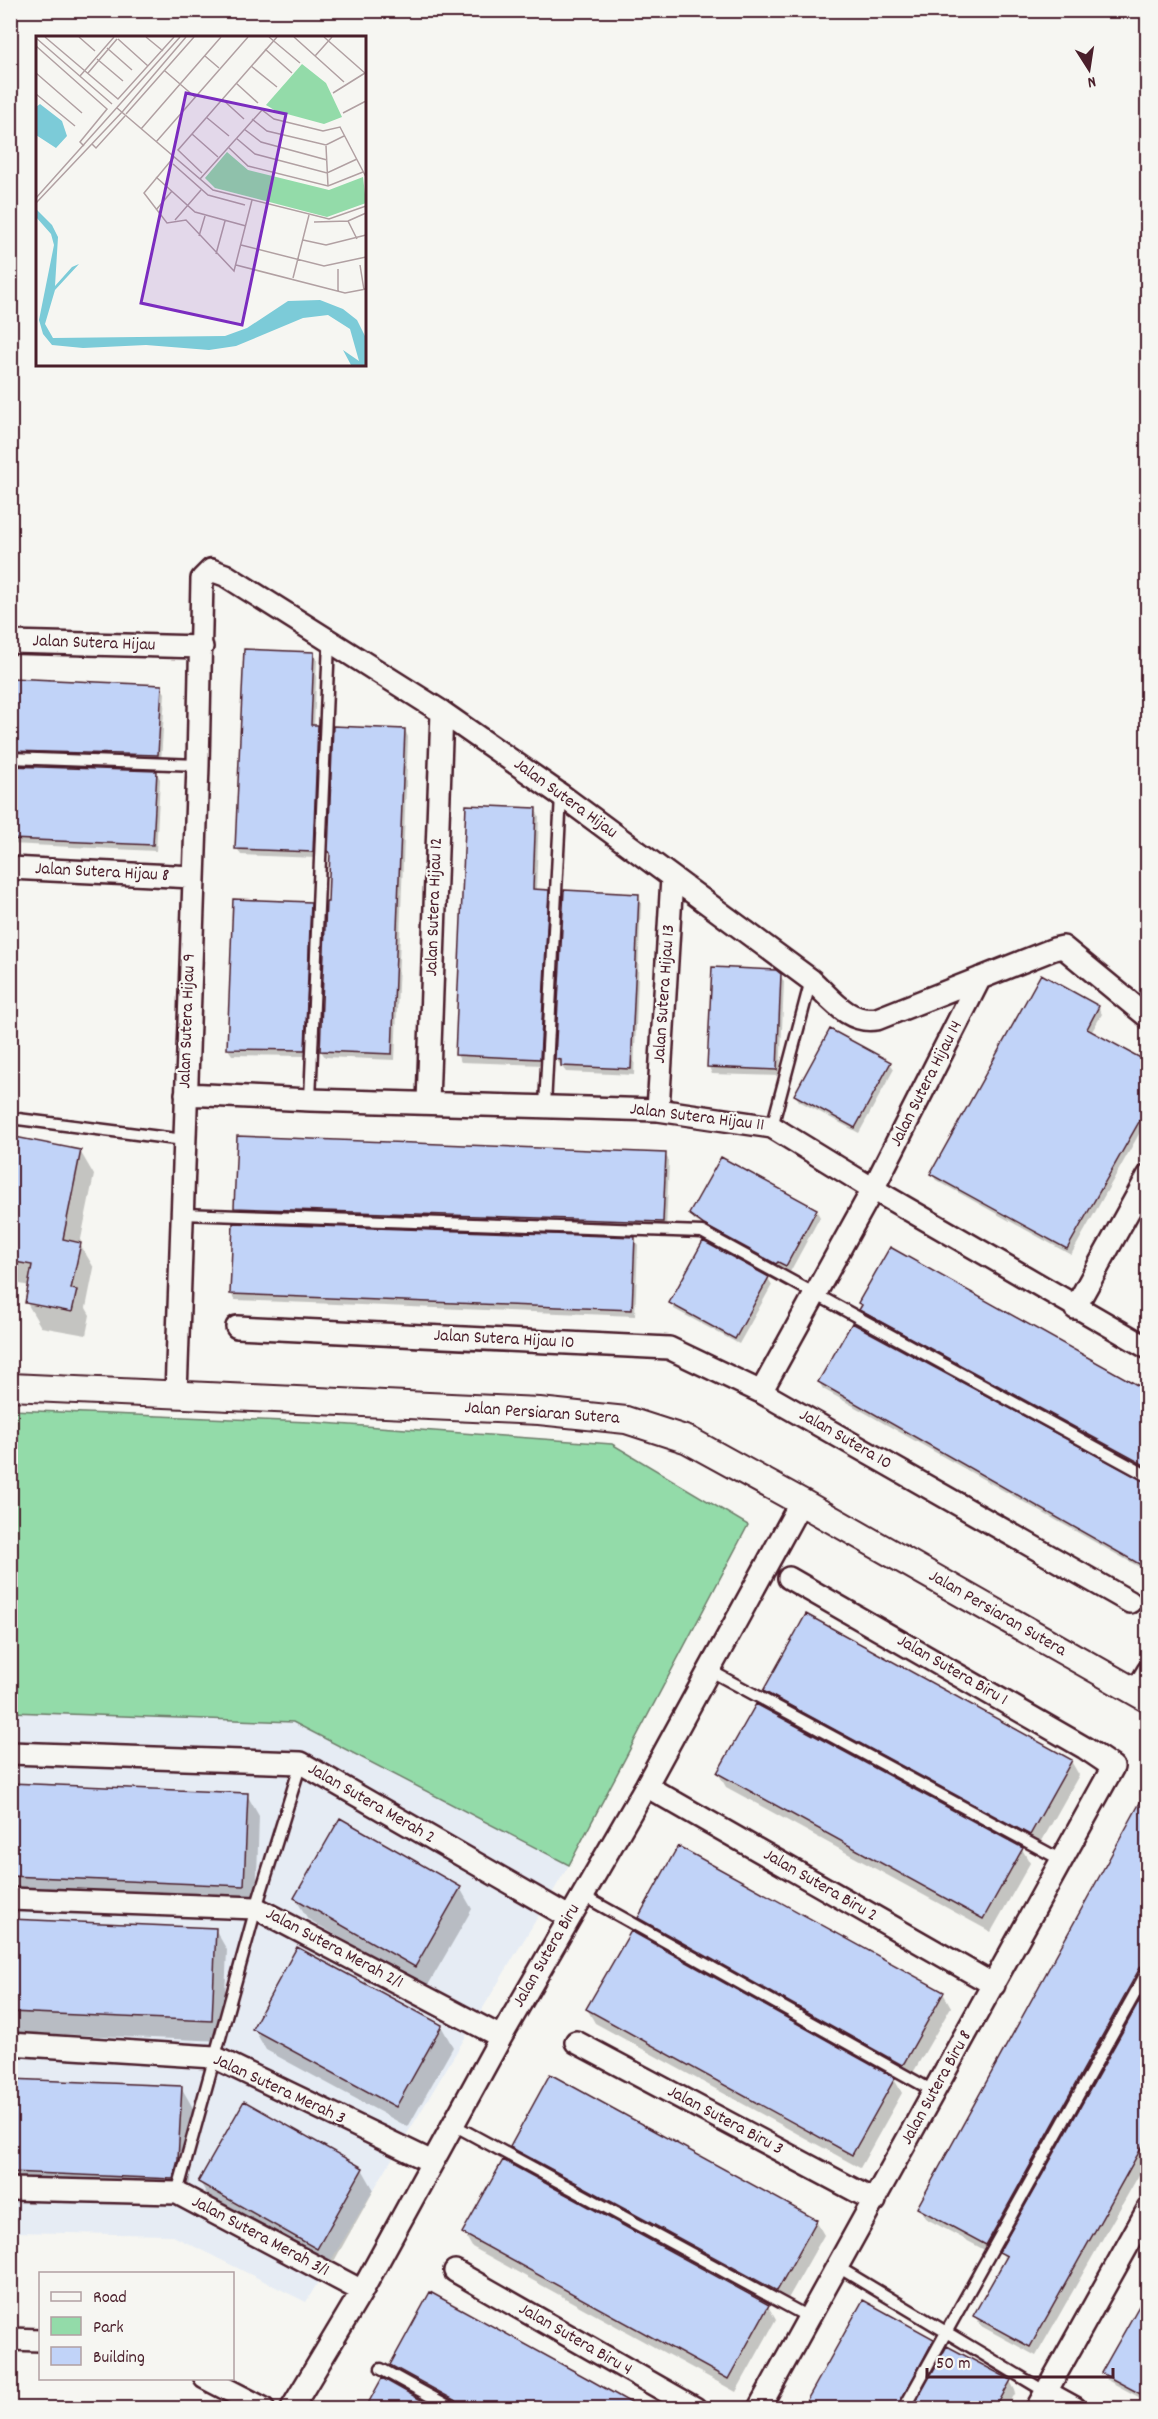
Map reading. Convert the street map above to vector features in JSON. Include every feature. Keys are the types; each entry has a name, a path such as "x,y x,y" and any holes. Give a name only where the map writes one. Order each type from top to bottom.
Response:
{"street":[{"name":"Jalan Sutera Hijau","path":"10,642 202,647 202,579 211,570 225,575 442,712 561,795 812,980 846,1013 867,1020 877,1019 1063,947 1148,1017"},
{"name":"Jalan Sutera Hijau 9","path":"176,1394 202,647"},
{"name":"Jalan Sutera Hijau 12","path":"428,1102 442,712"},
{"name":"Jalan Sutera Hijau 8","path":"10,868 193,877"},
{"name":"Jalan Sutera Hijau 13","path":"658,1110 672,878"},
{"name":"Jalan Sutera Hijau 14","path":"873,1190 980,978"},
{"name":"Jalan Sutera Hijau 11","path":"186,1094 658,1110 772,1127 873,1190 1148,1348"},
{"path":"1076,1308 1148,1176"},
{"path":"761,1392 873,1190"},
{"name":"Jalan Sutera Hijau 10","path":"237,1327 669,1348 761,1392"},
{"name":"Jalan Persiaran Sutera","path":"10,1387 539,1411 626,1419 687,1440 1143,1688"},
{"name":"Jalan Sutera 10","path":"761,1392 1131,1602"},
{"name":"Jalan Sutera Biru","path":"292,2409 362,2291 452,2124 646,1786 801,1502"},
{"name":"Jalan Sutera Biru 1","path":"789,1578 1086,1748 1113,1767"},
{"name":"Jalan Sutera Merah 2","path":"10,1753 301,1763 569,1917"},
{"name":"Jalan Sutera Biru 8","path":"759,2409 1113,1767"},
{"name":"Jalan Sutera Biru 2","path":"646,1786 994,1985"},
{"name":"Jalan Sutera Merah 2/1","path":"10,1899 256,1908 501,2037"},
{"name":"Jalan Sutera Biru 3","path":"576,2042 875,2201"},
{"name":"Jalan Sutera Merah 3","path":"10,2044 213,2057 432,2162"},
{"name":"Jalan Sutera Merah 3/1","path":"10,2189 177,2193 362,2291"},
{"path":"1075,2409 1041,2401 1148,2209"},
{"name":"Jalan Sutera Biru 4","path":"455,2271 695,2409"},
{"path":"10,2339 39,2340"},
{"path":"207,2380 263,2409"}],"lane":[{"path":"310,1100 329,642"},
{"path":"10,758 198,765"},
{"path":"545,1106 561,795"},
{"path":"772,1127 812,980"},
{"path":"10,1118 184,1140"},
{"path":"182,1214 702,1232 1148,1476"},
{"path":"709,1670 1063,1861"},
{"path":"177,2193 213,2057 301,1763"},
{"path":"582,1895 935,2092"},
{"path":"904,2409 1148,1970"},
{"path":"452,2124 810,2318"},
{"path":"838,2267 946,2331 1041,2401"},
{"path":"381,2369 452,2409"}],"shaded area":[{"path":"11,1712 293,1721 569,1865 306,2302 171,2235 11,2232"}],"green space":[{"path":"11,1410 309,1422 612,1444 748,1525 569,1865 293,1722 11,1712"}],"building":[{"path":"244,649 314,652 311,725 318,725 313,852 235,849"},
{"path":"10,678 162,685 158,755 10,751"},
{"path":"333,726 405,729 392,1054 320,1051 330,853 328,852"},
{"path":"10,766 157,771 153,845 10,839"},
{"path":"466,805 536,808 533,889 549,890 540,1059 455,1055"},
{"path":"564,890 639,894 631,1069 561,1066 561,1060 555,1059"},
{"path":"233,899 311,902 305,1050 227,1049"},
{"path":"712,967 776,970 781,974 777,1070 707,1067"},
{"path":"1041,974 1099,1006 1087,1029 1148,1062 1148,1106 1067,1249 930,1174"},
{"path":"830,1029 891,1062 855,1128 794,1095"},
{"path":"10,1136 81,1150 63,1239 81,1243 71,1289 77,1290 72,1312 25,1303 32,1265 10,1261"},
{"path":"237,1136 666,1153 663,1222 234,1208"},
{"path":"721,1157 817,1209 786,1266 778,1262 776,1264 704,1225 689,1214"},
{"path":"233,1223 635,1237 632,1310 230,1294"},
{"path":"703,1241 769,1277 735,1339 669,1303"},
{"path":"890,1247 1148,1391 1148,1467 859,1310 862,1305 858,1303"},
{"path":"852,1323 1148,1483 1148,1569 818,1382"},
{"path":"806,1614 1072,1760 1030,1835 763,1691"},
{"path":"756,1704 1023,1848 983,1919 717,1773"},
{"path":"10,1783 248,1793 244,1886 10,1876"},
{"path":"1148,1788 1148,1963 1141,1966 986,2245 917,2208"},
{"path":"340,1818 461,1887 415,1967 294,1898"},
{"path":"678,1846 944,1992 904,2063 902,2065 638,1918"},
{"path":"10,1919 216,1928 212,2021 10,2012"},
{"path":"631,1931 895,2078 852,2155 586,2009"},
{"path":"297,1947 442,2025 396,2107 252,2029"},
{"path":"1148,1986 1148,2136 1030,2347 973,2316 1007,2256 999,2252"},
{"path":"550,2074 817,2220 777,2291 510,2147"},
{"path":"10,2079 182,2086 178,2160 173,2179 10,2172"},
{"path":"244,2101 363,2168 317,2249 198,2182"},
{"path":"503,2160 769,2305 728,2379 462,2233"},
{"path":"1148,2290 1148,2398 1101,2373"},
{"path":"430,2292 642,2409 459,2409 456,2401 390,2365"},
{"path":"863,2300 934,2339 897,2409 802,2409"},
{"path":"947,2346 1011,2380 995,2409 912,2409"},
{"path":"382,2378 437,2409 365,2409"}]}
